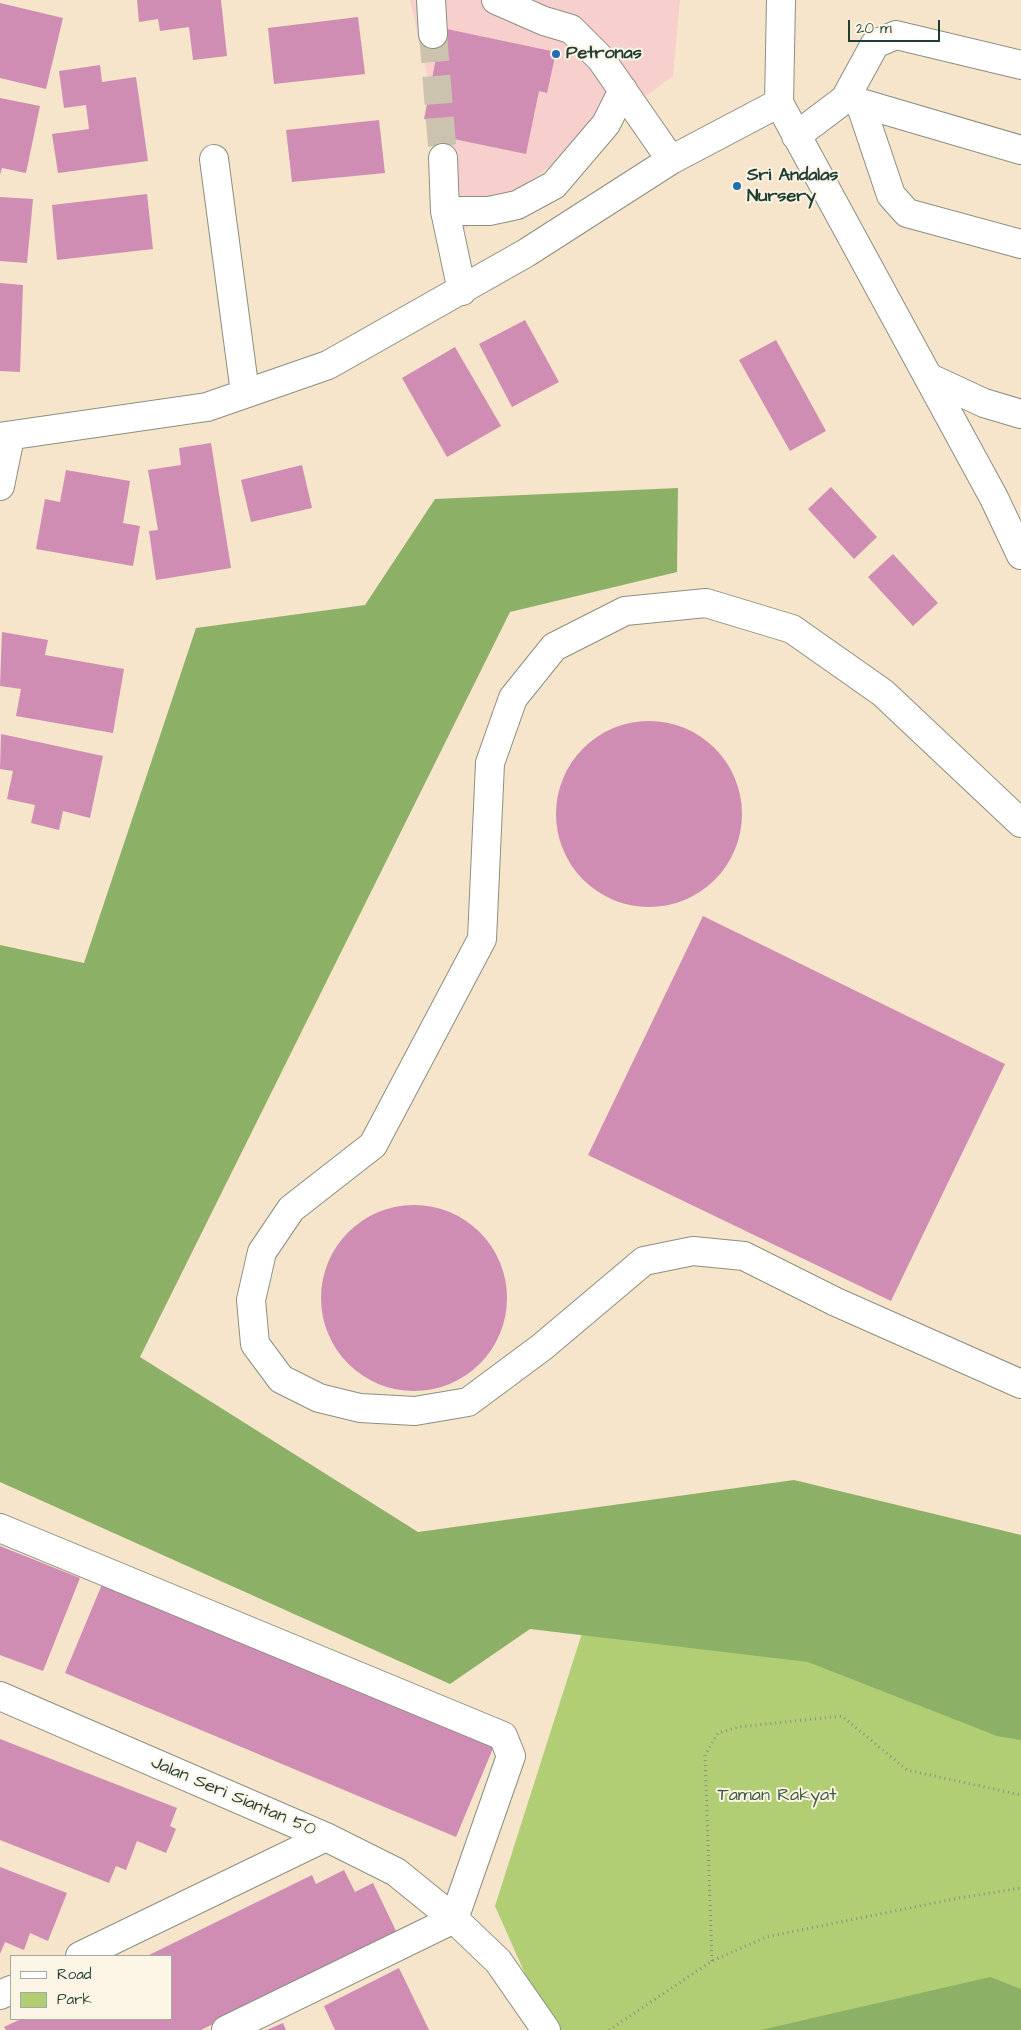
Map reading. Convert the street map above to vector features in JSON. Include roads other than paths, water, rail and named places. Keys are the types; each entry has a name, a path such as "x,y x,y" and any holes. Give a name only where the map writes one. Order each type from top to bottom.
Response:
{"street":[{"path":"431,0 433,34"},
{"path":"496,0 544,21 571,29 601,59 671,160"},
{"path":"781,0 779,103 994,498 1021,555"},
{"path":"796,136 852,101 875,44 896,34 1021,65"},
{"path":"445,211 489,211 517,205 554,185 606,124 623,90"},
{"path":"852,101 1021,150"},
{"path":"852,101 891,195 907,213 1021,244"},
{"path":"0,486 5,437 207,407 328,365 462,291 526,253 671,160 779,103"},
{"path":"443,158 445,211 462,291"},
{"path":"214,159 245,393"},
{"path":"928,377 984,403 1021,414"},
{"path":"1021,823 883,693 792,629 706,603 625,611 554,647 513,698 490,763 482,939 373,1145 291,1209 262,1252 251,1300 255,1344 281,1379 319,1398 360,1408 415,1411 468,1402 542,1347 644,1261 693,1252 744,1256 836,1302 1021,1384"},
{"path":"0,1528 503,1736 511,1756 454,1919 226,2030"},
{"name":"Jalan Seri Siantan 50","path":"0,1696 326,1837 396,1872 454,1919 498,1962 546,2030"},
{"path":"82,1955 326,1837"}],"tunnel":[{"path":"433,34 443,158"}],"place":[{"name":"Petronas","path":"556,54"},
{"name":"Sri Andalas Nursery","path":"737,186"}],"park label":[{"name":"Taman Rakyat","path":"777,1796"}]}
